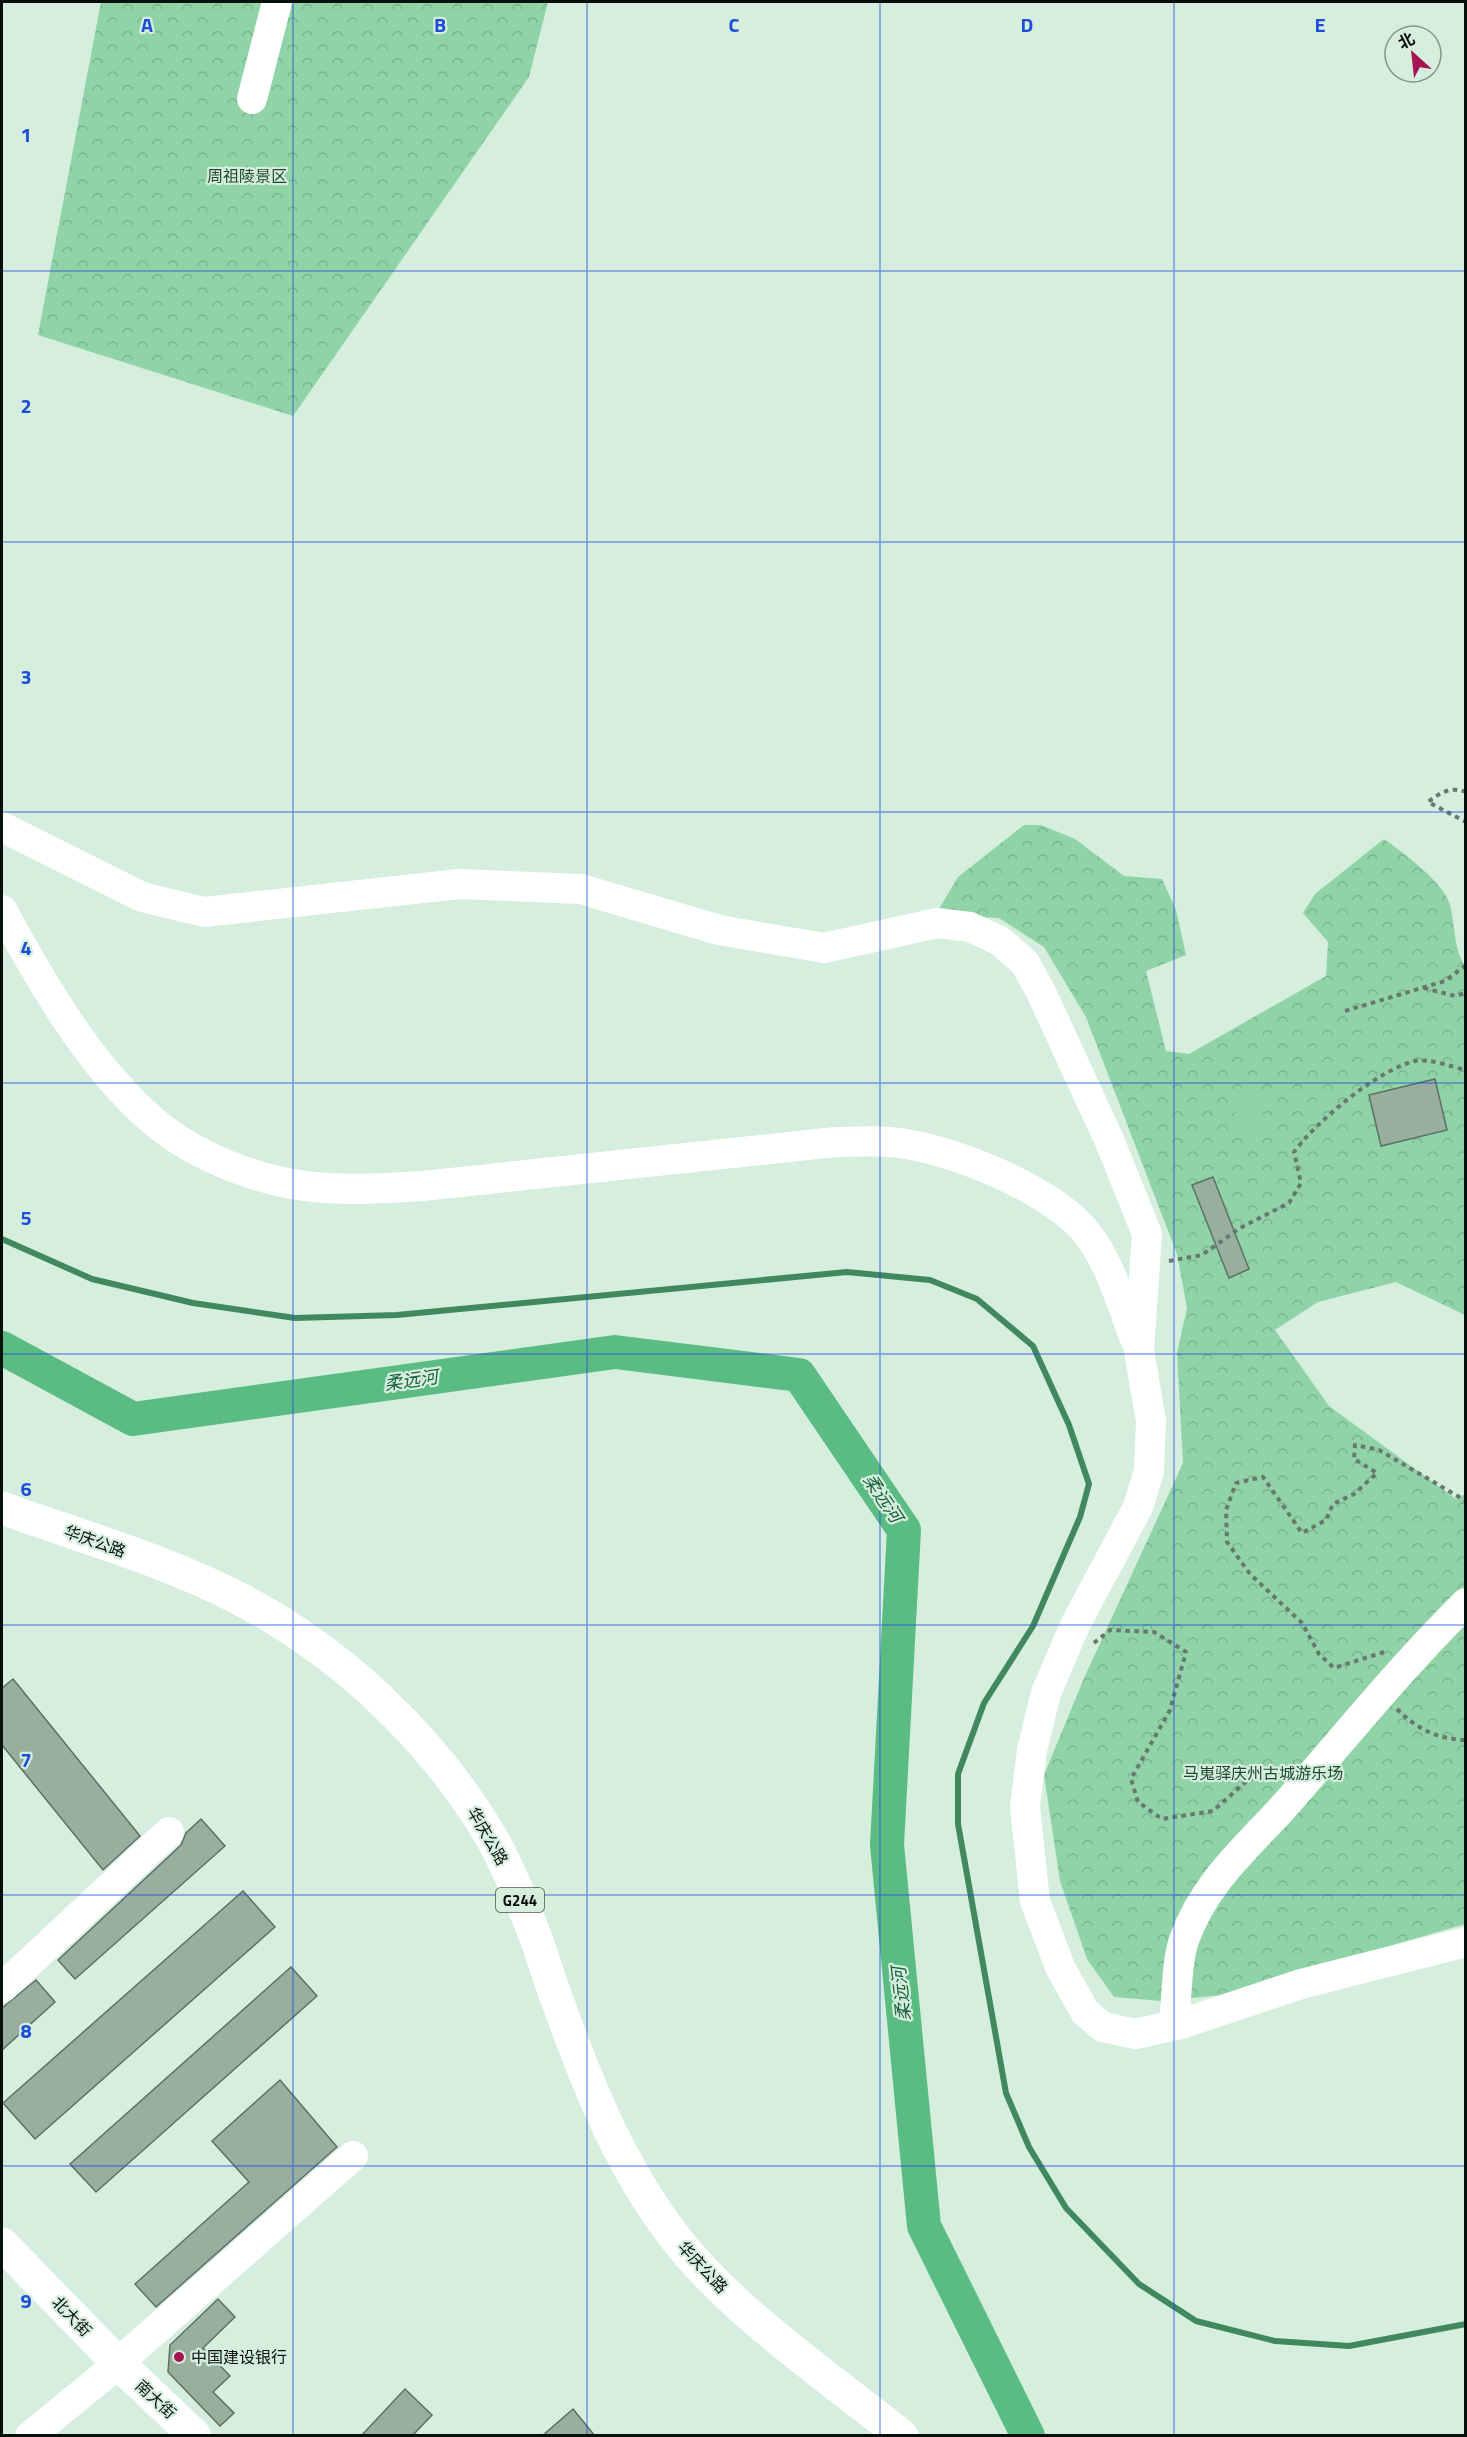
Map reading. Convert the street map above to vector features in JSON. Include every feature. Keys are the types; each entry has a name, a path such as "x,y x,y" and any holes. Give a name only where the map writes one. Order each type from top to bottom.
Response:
{"main road":[{"name":"华庆公路","path":"2,1508 183,1573 236,1596 309,1641 393,1713 453,1781 491,1838 534,1931 585,2074 607,2127 626,2164 673,2235 697,2264 747,2311 902,2436"},
{"name":"华庆公路","path":"2,1518 181,1582 231,1605 303,1649 380,1713 446,1787 484,1845 526,1936 548,2006 595,2123 637,2202 666,2242 716,2296 886,2436"},
{"name":"北大街","path":"2,2244 109,2370"},
{"name":"北大街","path":"2,2273 109,2370"},
{"name":"南大街","path":"109,2370 163,2436"},
{"name":"南大街","path":"109,2370 195,2436"}],"street":[{"path":"252,99 277,2"},
{"path":"2,827 142,897 204,912 459,884 581,889 719,930 824,948 937,923 970,927 1000,941 1025,963 1041,992 1110,1142 1147,1234 1139,1352"},
{"path":"2,910 33,967 81,1040 124,1091 162,1128 201,1153 253,1173 304,1186 361,1189 423,1186 836,1142 891,1142 938,1152 995,1172 1047,1199 1086,1232 1113,1281 1139,1352 1151,1421 1149,1471 1138,1507 1076,1624 1046,1693 1032,1750 1025,1807 1035,1901 1060,1966 1085,2012 1104,2027 1135,2034 1174,2025 1301,1984 1466,1942"},
{"path":"1174,2025 1184,1941 1201,1904 1234,1857 1295,1793 1466,1603"},
{"path":"2,1988 170,1832"},
{"path":"30,2436 109,2370 352,2156"}],"path":[{"path":"1466,792 1456,788 1442,792 1428,802 1466,822"},
{"path":"1345,1011 1445,981 1466,965"},
{"path":"1423,988 1455,996 1466,993"},
{"path":"1145,1265 1202,1255 1240,1228 1288,1203 1301,1183 1294,1152 1309,1131 1320,1125 1341,1105 1390,1072 1417,1060 1466,1070"},
{"path":"1390,1648 1381,1654 1334,1668 1319,1654 1302,1623 1250,1574 1227,1542 1226,1510 1236,1483 1263,1477 1302,1533 1326,1520 1333,1504 1354,1494 1377,1473 1354,1458 1355,1445 1379,1450 1466,1501"},
{"path":"1086,1649 1110,1630 1154,1632 1186,1652 1170,1710 1131,1779 1138,1802 1162,1819 1213,1811 1250,1779 1270,1777 1295,1793"},
{"path":"1382,1694 1411,1724 1437,1737 1466,1740"}],"green space":[{"name":"周祖陵景区","path":"101,2 548,2 529,77 293,416 38,335"},
{"name":"马嵬驿庆州古城游乐场","path":"1024,825 1041,825 1075,839 1124,876 1162,879 1176,910 1186,955 1146,971 1166,1051 1189,1054 1326,976 1328,942 1303,913 1315,894 1384,839 1432,878 1446,896 1452,913 1459,953 1466,968 1465,1315 1396,1282 1318,1302 1275,1330 1329,1406 1456,1499 1465,1494 1465,1924 1222,1995 1162,2001 1114,1997 1087,1959 1060,1881 1044,1775 1085,1676 1183,1463 1177,1353 1187,1308 1177,1254 1086,1017 1044,947 999,918 936,914 958,877"},
{"path":"1251,1084 1270,1131 1247,1141 1228,1094"}],"building":[{"path":"1435,1079 1447,1130 1381,1146 1369,1095"},
{"path":"1213,1177 1249,1269 1229,1278 1192,1185"},
{"path":"13,1679 140,1836 103,1870 2,1745 2,1688"},
{"path":"201,1819 225,1846 75,1979 58,1960 181,1845 186,1833"},
{"path":"243,1891 275,1927 35,2139 3,2103"},
{"path":"291,1967 317,1996 96,2192 70,2164"},
{"path":"36,1980 55,2002 2,2050 2,2008"},
{"path":"280,2080 337,2147 156,2307 135,2284 249,2182 212,2141"},
{"path":"218,2299 235,2317 203,2348 230,2376 213,2392 234,2413 220,2426 168,2372 170,2345"},
{"path":"405,2389 432,2415 412,2436 361,2436"},
{"path":"573,2409 595,2436 542,2436"}],"waterway":[{"path":"2,1239 92,1279 193,1303 295,1318 397,1315 847,1272 930,1280 977,1299 1033,1346 1069,1425 1089,1484 1080,1517 1033,1626 984,1703 958,1774 958,1824 1006,2093 1029,2147 1066,2208 1139,2284 1196,2321 1275,2341 1349,2346 1466,2324"},
{"name":"柔远河","path":"2,1348 133,1419 615,1352 799,1375 904,1530 887,1845 924,2226 1028,2436"}],"place":[{"name":"中国建设银行","path":"179,2357"}]}
